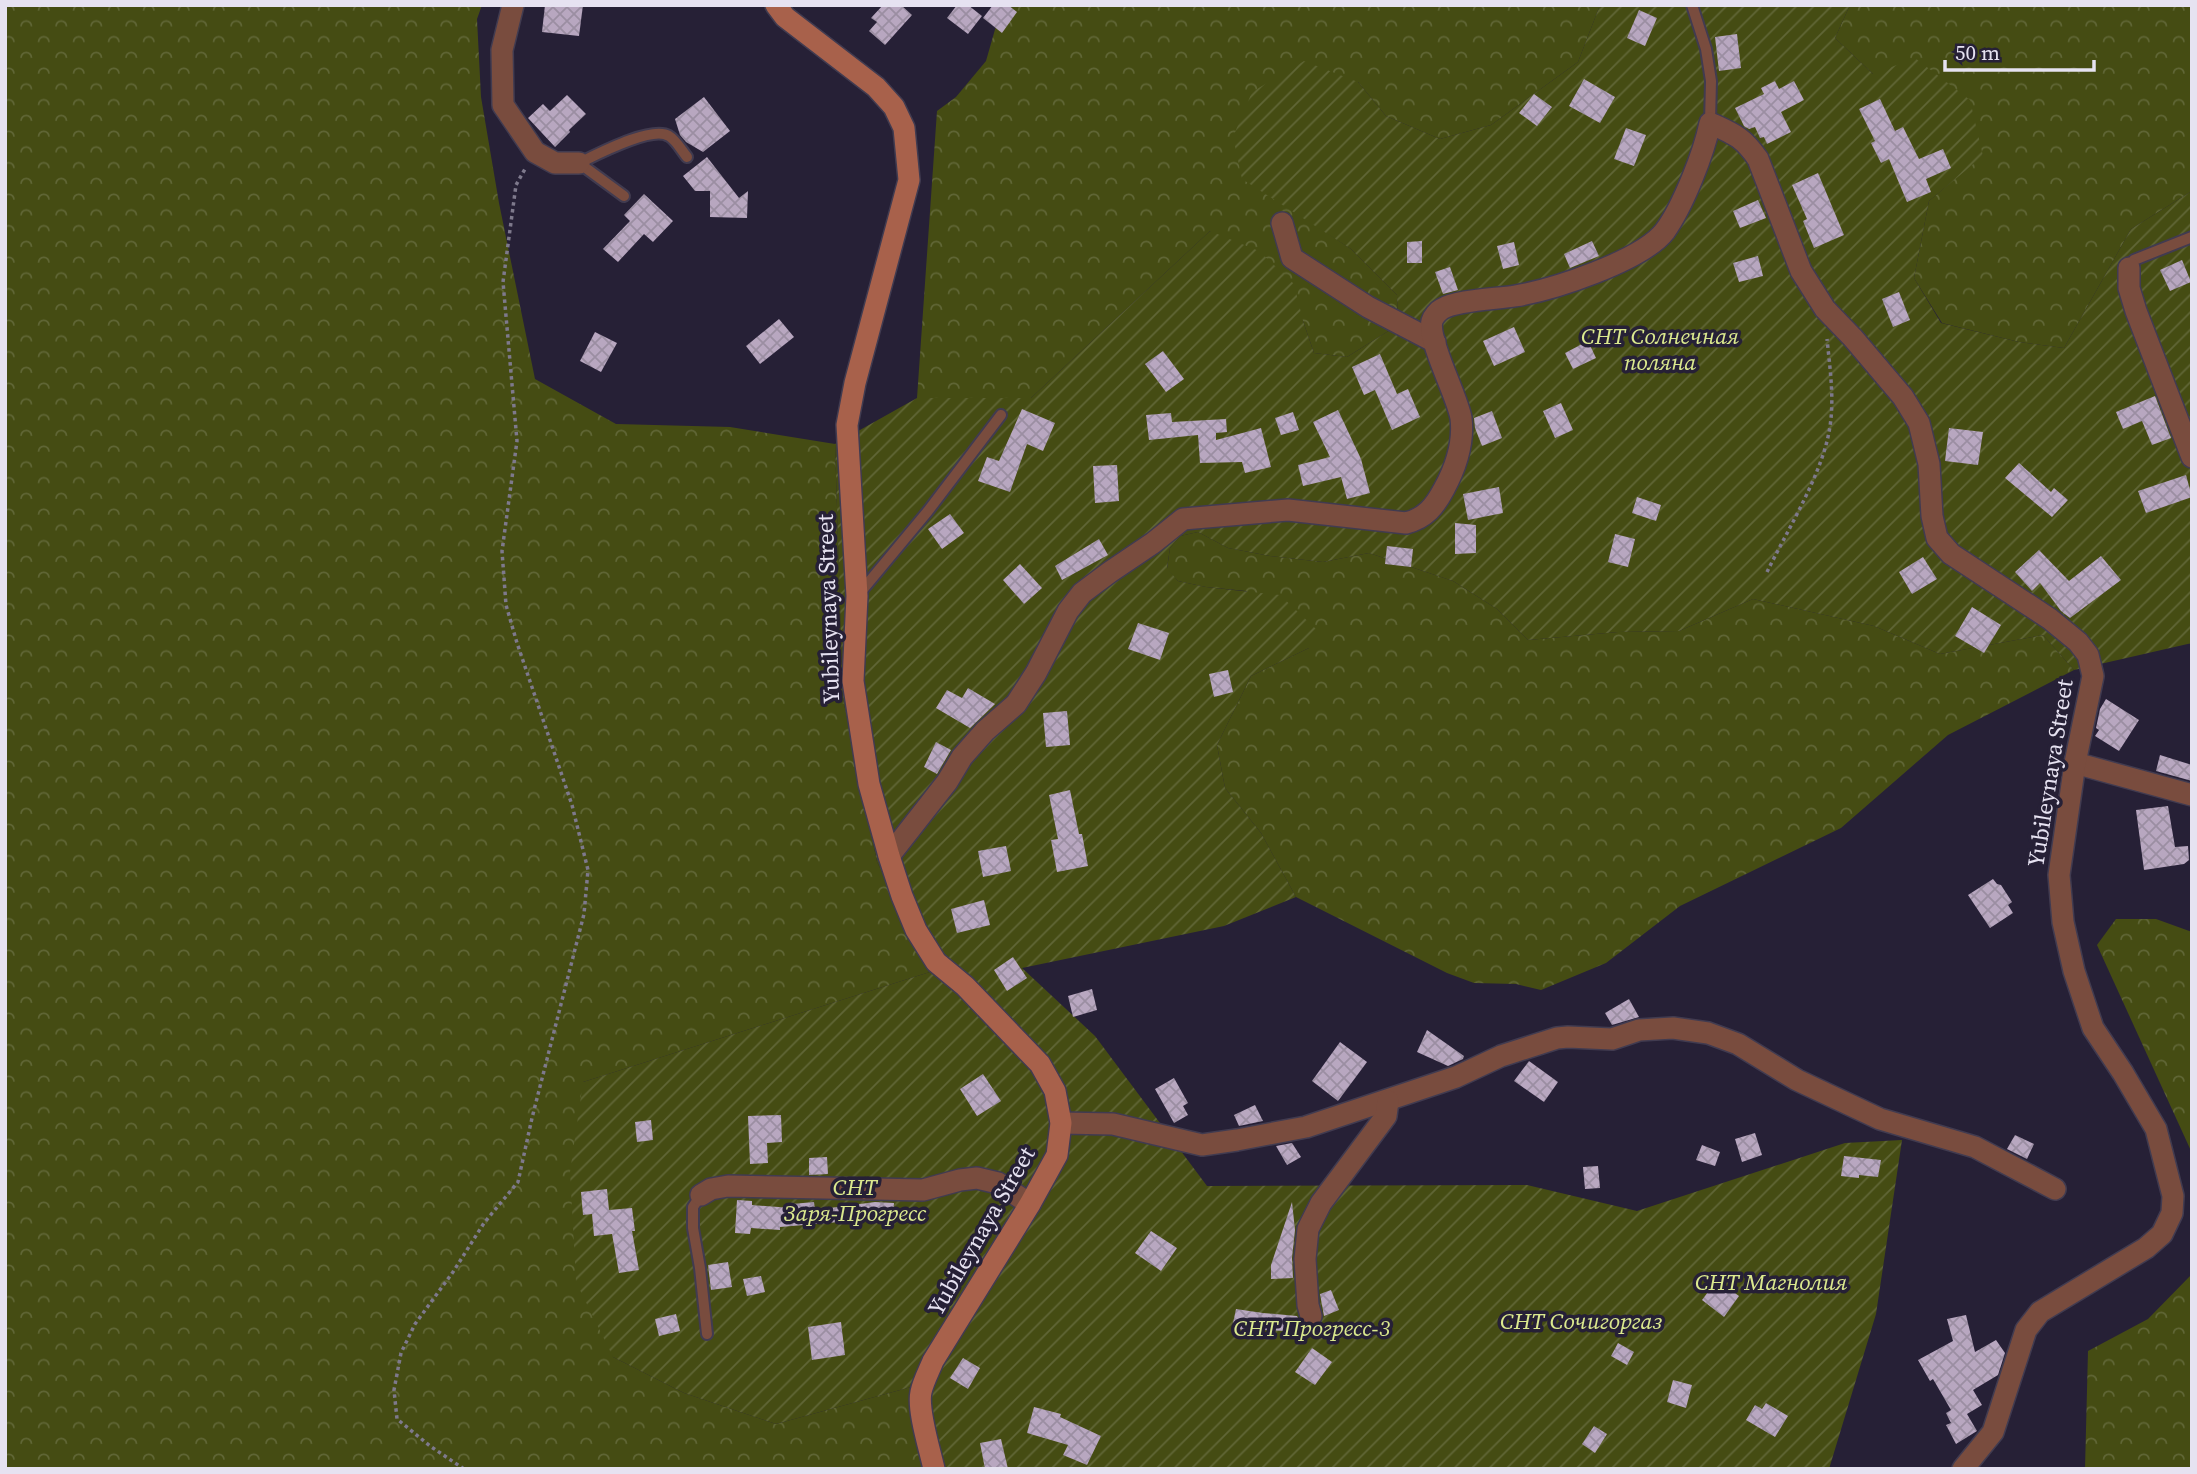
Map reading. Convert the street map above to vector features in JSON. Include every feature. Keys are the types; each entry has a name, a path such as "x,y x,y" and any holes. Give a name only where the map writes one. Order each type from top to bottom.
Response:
{"street":[{"path":"513,5 502,50 503,105 535,152 555,163 579,163"},
{"name":"Yubileynaya Street","path":"776,5 785,16 876,87 894,107 904,128 908,157 909,180 855,383 847,425 857,596 853,681 869,784 889,856 916,930 936,962 965,986 1040,1063 1055,1091 1062,1123 1057,1155 926,1377 920,1395 934,1469"},
{"path":"889,856 947,782 962,757 985,731 1016,704 1036,673 1068,611 1082,593 1183,519 1288,510 1406,523 1416,521 1426,514 1436,504 1455,469 1462,438 1461,416 1435,342 1432,323 1443,308 1518,296 1596,273 1627,259 1649,244 1664,232 1685,192 1710,123"},
{"name":"Yubileynaya Street","path":"1710,123 1748,143 1759,159 1801,271 1825,309 1903,397 1919,423 1927,447 1932,516 1937,538 1951,554 2059,626 2078,642 2088,655 2093,676 2076,763 2059,875 2063,922 2074,971 2093,1028 2156,1129 2173,1196 2172,1213 2162,1234 2146,1248 2040,1312 2026,1330 1993,1432 1964,1469"},
{"path":"1282,223 1292,258 1368,307 1435,342"},
{"path":"2129,268 2129,288 2136,311 2192,457"},
{"path":"2076,763 2192,795"},
{"path":"1062,1123 1113,1124 1202,1145 1306,1127 1456,1077 1501,1056 1557,1038 1612,1039 1639,1030 1673,1028 1708,1033 1738,1045 1797,1080 1880,1119 1975,1147 2055,1189"},
{"path":"1311,1316 1305,1259 1308,1229 1321,1203 1386,1116 1388,1101"},
{"path":"701,1195 711,1189 728,1186 923,1190 977,1178 998,1183 1030,1204"}],"lane":[{"path":"1692,5 1706,49 1711,81 1710,123"},
{"path":"579,163 637,138 656,133 668,135 687,157"},
{"path":"579,163 624,196"},
{"path":"2129,268 2134,260 2192,237"},
{"path":"857,596 928,511 1000,415"},
{"path":"701,1195 693,1207 693,1228 707,1334"}],"path":[{"path":"464,1469 397,1419 394,1390 401,1353 415,1324 484,1223 518,1182 531,1118 584,914 587,870 572,805 506,605 502,551 517,441 503,282 516,185 535,152"},
{"path":"1767,572 1814,478 1829,432 1832,388 1827,338 1822,321 1825,309"}],"green space":[{"path":"5,5 482,5 477,19 481,97 499,203 535,379 616,424 730,427 835,444 843,699 877,862 933,971 583,1082 613,1357 684,1393 776,1424 911,1387 928,1469 5,1469"},
{"path":"1002,5 1600,5 1578,62 1491,125 1440,139 1386,116 1358,82 1300,215 1351,249 1397,295 1398,325 1347,357 1314,353 1303,321 1210,231 1031,398 917,398 937,111 956,97 986,61"},
{"path":"1600,5 1850,5 1835,38 1873,74 1915,58 1970,100 1983,156 1929,201 1914,278 1941,323 2019,342 2064,348 2131,229 2192,191 2192,643 2074,670 2043,635 1940,654 1874,626 1753,599 1679,631 1618,632 1528,640 1497,609 1453,581 1369,553 1323,562 1228,548 1198,532 1180,536 1170,548 1167,568 1178,581 1206,587 1280,595 1317,630 1309,648 1251,676 1217,745 1225,788 1261,833 1296,897 1224,926 1022,968 1095,1036 1207,1186 1527,1185 1637,1211 1845,1143 1902,1140 1876,1314 1829,1469 928,1469 911,1387 776,1424 684,1393 613,1357 576,1282 570,1172 583,1082 933,971 877,862 843,699 835,444 917,398 1031,398 1210,231 1259,251 1294,284 1314,353 1347,357 1398,325 1397,295 1351,249 1242,179 1233,137 1252,92 1304,61 1358,82 1386,116 1440,139 1491,125 1578,62"},
{"path":"1850,5 2192,5 2192,191 2131,229 2064,348 2019,342 1942,323 1914,278 1929,201 1983,155 1873,74 1835,38"},
{"path":"1198,532 1228,548 1270,556 1323,562 1369,553 1453,581 1497,609 1528,640 1618,632 1679,631 1753,599 1874,626 1940,654 2043,635 2074,670 1948,735 1841,828 1680,906 1606,963 1541,990 1516,984 1474,983 1447,973 1296,897 1261,833 1225,788 1217,745 1251,676 1309,648 1246,591 1178,581 1167,569 1170,548 1180,536"},
{"path":"2116,919 2156,919 2192,932 2192,1153 2097,945"},
{"path":"2192,1274 2192,1469 2085,1469 2088,1351 2148,1319"}],"building":[{"path":"545,5 583,5 579,36 542,32"},
{"path":"883,5 901,5 912,15 885,45 869,31 877,22 871,18"},
{"path":"957,5 968,5 982,16 968,34 947,18"},
{"path":"993,5 1008,5 1017,12 1002,33 983,18"},
{"path":"1639,10 1657,18 1645,46 1627,38"},
{"path":"1737,34 1741,68 1719,71 1715,37"},
{"path":"1584,79 1615,97 1600,123 1569,106"},
{"path":"1775,81 1779,89 1794,81 1804,100 1781,112 1791,132 1767,144 1764,137 1760,138 1755,127 1749,129 1744,126 1735,108 1764,94 1761,88"},
{"path":"1534,94 1552,107 1537,126 1519,113"},
{"path":"567,95 586,114 555,147 528,118 543,104 550,111"},
{"path":"704,97 730,131 703,152 680,135 675,119"},
{"path":"1880,99 1895,131 1903,127 1919,159 1943,149 1951,168 1926,179 1931,192 1907,202 1889,159 1881,163 1871,143 1875,141 1859,109"},
{"path":"1626,128 1646,135 1634,166 1614,159"},
{"path":"707,157 739,198 748,191 747,218 710,217 710,191 695,191 683,176"},
{"path":"1818,173 1844,235 1814,248 1803,221 1807,219 1792,185"},
{"path":"644,194 673,221 653,242 644,234 618,262 603,249 630,221 624,215"},
{"path":"1758,200 1766,218 1740,228 1733,211"},
{"path":"1422,241 1422,263 1407,263 1407,242"},
{"path":"1592,241 1599,256 1570,268 1564,254"},
{"path":"1514,242 1519,265 1503,269 1497,246"},
{"path":"1758,256 1763,276 1739,282 1733,263"},
{"path":"2182,260 2191,282 2170,291 2160,270"},
{"path":"1450,267 1458,290 1443,294 1435,272"},
{"path":"1899,292 1910,320 1893,327 1882,299"},
{"path":"779,319 794,337 760,364 746,346"},
{"path":"1514,327 1525,352 1494,366 1483,341"},
{"path":"595,332 617,343 601,372 580,361"},
{"path":"1588,341 1596,358 1573,369 1565,353"},
{"path":"1163,351 1184,379 1166,392 1145,364"},
{"path":"1380,354 1397,394 1408,389 1420,417 1392,430 1375,390 1364,395 1352,367"},
{"path":"2155,396 2171,438 2152,445 2142,421 2123,429 2116,412"},
{"path":"1561,403 1573,430 1555,438 1543,411"},
{"path":"1022,409 1055,423 1043,451 1027,444 1010,492 978,481 987,457 999,461"},
{"path":"1338,410 1361,459 1370,493 1347,499 1341,477 1303,486 1298,465 1330,457 1313,422"},
{"path":"1492,411 1502,438 1482,446 1474,418"},
{"path":"1293,412 1299,430 1281,435 1275,418"},
{"path":"1171,413 1172,422 1226,419 1227,432 1216,433 1216,440 1261,428 1271,467 1245,473 1242,462 1200,463 1198,435 1149,440 1146,415"},
{"path":"1949,428 1983,432 1978,465 1945,461"},
{"path":"2019,463 2051,492 2054,488 2068,500 2052,517 2005,478"},
{"path":"1117,465 1119,501 1095,503 1093,466"},
{"path":"2186,475 2192,497 2146,513 2138,491"},
{"path":"1499,487 1503,513 1468,520 1463,494"},
{"path":"1637,497 1661,505 1656,521 1632,513"},
{"path":"950,514 964,533 942,549 928,529"},
{"path":"1455,523 1476,525 1476,553 1455,554"},
{"path":"1615,534 1635,539 1628,567 1608,562"},
{"path":"1099,539 1108,555 1062,580 1055,566"},
{"path":"1387,546 1413,549 1411,567 1385,564"},
{"path":"2039,550 2069,581 2101,556 2121,580 2070,618 2061,611 2040,583 2032,591 2015,572"},
{"path":"1923,557 1937,579 1912,594 1899,572"},
{"path":"1020,564 1042,588 1024,604 1003,580"},
{"path":"1972,607 2001,625 1984,653 1955,636"},
{"path":"1138,623 1169,633 1160,660 1128,649"},
{"path":"1228,670 1233,692 1214,697 1209,674"},
{"path":"968,688 995,704 970,728 936,708 947,690 962,698"},
{"path":"2106,699 2139,720 2119,751 2095,736 2099,730 2096,728 2100,709"},
{"path":"1067,711 1070,745 1046,747 1043,713"},
{"path":"936,742 951,750 937,774 924,767"},
{"path":"2160,755 2192,765 2192,781 2156,771"},
{"path":"1070,790 1088,866 1057,872 1051,840 1058,839 1049,795"},
{"path":"2168,806 2175,847 2188,846 2189,860 2184,864 2144,870 2136,810"},
{"path":"1006,846 1011,871 983,877 978,851"},
{"path":"1993,879 2001,885 2012,902 2008,905 2013,913 1990,928 1968,895"},
{"path":"984,900 990,925 957,933 951,909"},
{"path":"1013,957 1027,978 1007,991 994,970"},
{"path":"1092,989 1097,1010 1073,1017 1068,996"},
{"path":"1629,999 1639,1017 1612,1025 1605,1013"},
{"path":"1427,1030 1464,1056 1463,1059 1448,1066 1417,1052"},
{"path":"1340,1042 1367,1062 1338,1101 1312,1081"},
{"path":"1529,1061 1558,1082 1544,1102 1514,1081"},
{"path":"983,1074 1001,1101 977,1116 960,1089"},
{"path":"1174,1078 1188,1103 1183,1106 1188,1115 1174,1123 1155,1089"},
{"path":"1255,1105 1263,1121 1239,1126 1234,1115"},
{"path":"781,1115 782,1142 767,1143 768,1163 750,1164 748,1116"},
{"path":"651,1120 653,1140 637,1142 635,1122"},
{"path":"1755,1133 1762,1155 1742,1162 1735,1139"},
{"path":"2015,1135 2034,1144 2027,1159 2007,1149"},
{"path":"1292,1143 1301,1157 1287,1165 1276,1146"},
{"path":"1702,1145 1720,1152 1715,1166 1696,1160"},
{"path":"1844,1156 1881,1160 1878,1177 1841,1176"},
{"path":"827,1157 828,1174 809,1175 809,1158"},
{"path":"1598,1166 1600,1188 1585,1189 1583,1167"},
{"path":"607,1189 609,1210 632,1208 635,1231 632,1231 639,1270 619,1273 612,1234 594,1236 592,1214 583,1215 581,1192"},
{"path":"737,1200 752,1201 752,1205 792,1208 792,1204 814,1202 815,1210 875,1202 894,1203 893,1219 850,1216 851,1221 780,1227 780,1230 751,1228 750,1234 735,1233"},
{"path":"1292,1202 1295,1230 1293,1278 1271,1279 1271,1265"},
{"path":"1151,1231 1177,1248 1161,1271 1135,1253"},
{"path":"728,1262 732,1287 711,1290 708,1265"},
{"path":"761,1276 765,1292 747,1296 743,1279"},
{"path":"1717,1280 1739,1296 1724,1317 1702,1300"},
{"path":"1331,1290 1339,1310 1324,1316 1320,1294"},
{"path":"1236,1309 1297,1316 1302,1325 1286,1331 1263,1330 1263,1333 1232,1328"},
{"path":"676,1314 680,1331 659,1336 655,1319"},
{"path":"1966,1315 1975,1352 1996,1340 2005,1353 1998,1375 1973,1390 1982,1405 1967,1414 1977,1431 1956,1444 1946,1425 1951,1423 1946,1413 1951,1410 1918,1360 1953,1341 1947,1319"},
{"path":"841,1322 845,1355 812,1360 808,1327"},
{"path":"1618,1343 1634,1352 1627,1365 1611,1356"},
{"path":"1312,1348 1332,1362 1315,1385 1295,1372"},
{"path":"963,1358 980,1368 968,1389 950,1378"},
{"path":"1673,1380 1692,1385 1686,1408 1667,1402"},
{"path":"1766,1403 1788,1416 1775,1437 1746,1420 1755,1405 1762,1409"},
{"path":"1034,1407 1061,1414 1060,1417 1101,1436 1087,1465 1063,1455 1068,1445 1027,1433"},
{"path":"1594,1426 1607,1434 1595,1453 1582,1444"},
{"path":"1001,1439 1008,1469 985,1469 980,1443"}],"park label":[{"name":"СНТ Солнечная поляна","path":"1660,349"},
{"name":"СНТ Заря-Прогресс","path":"855,1200"},
{"name":"СНТ Магнолия","path":"1771,1282"},
{"name":"СНТ Сочигоргаз","path":"1581,1321"},
{"name":"СНТ Прогресс-3","path":"1312,1328"}]}
